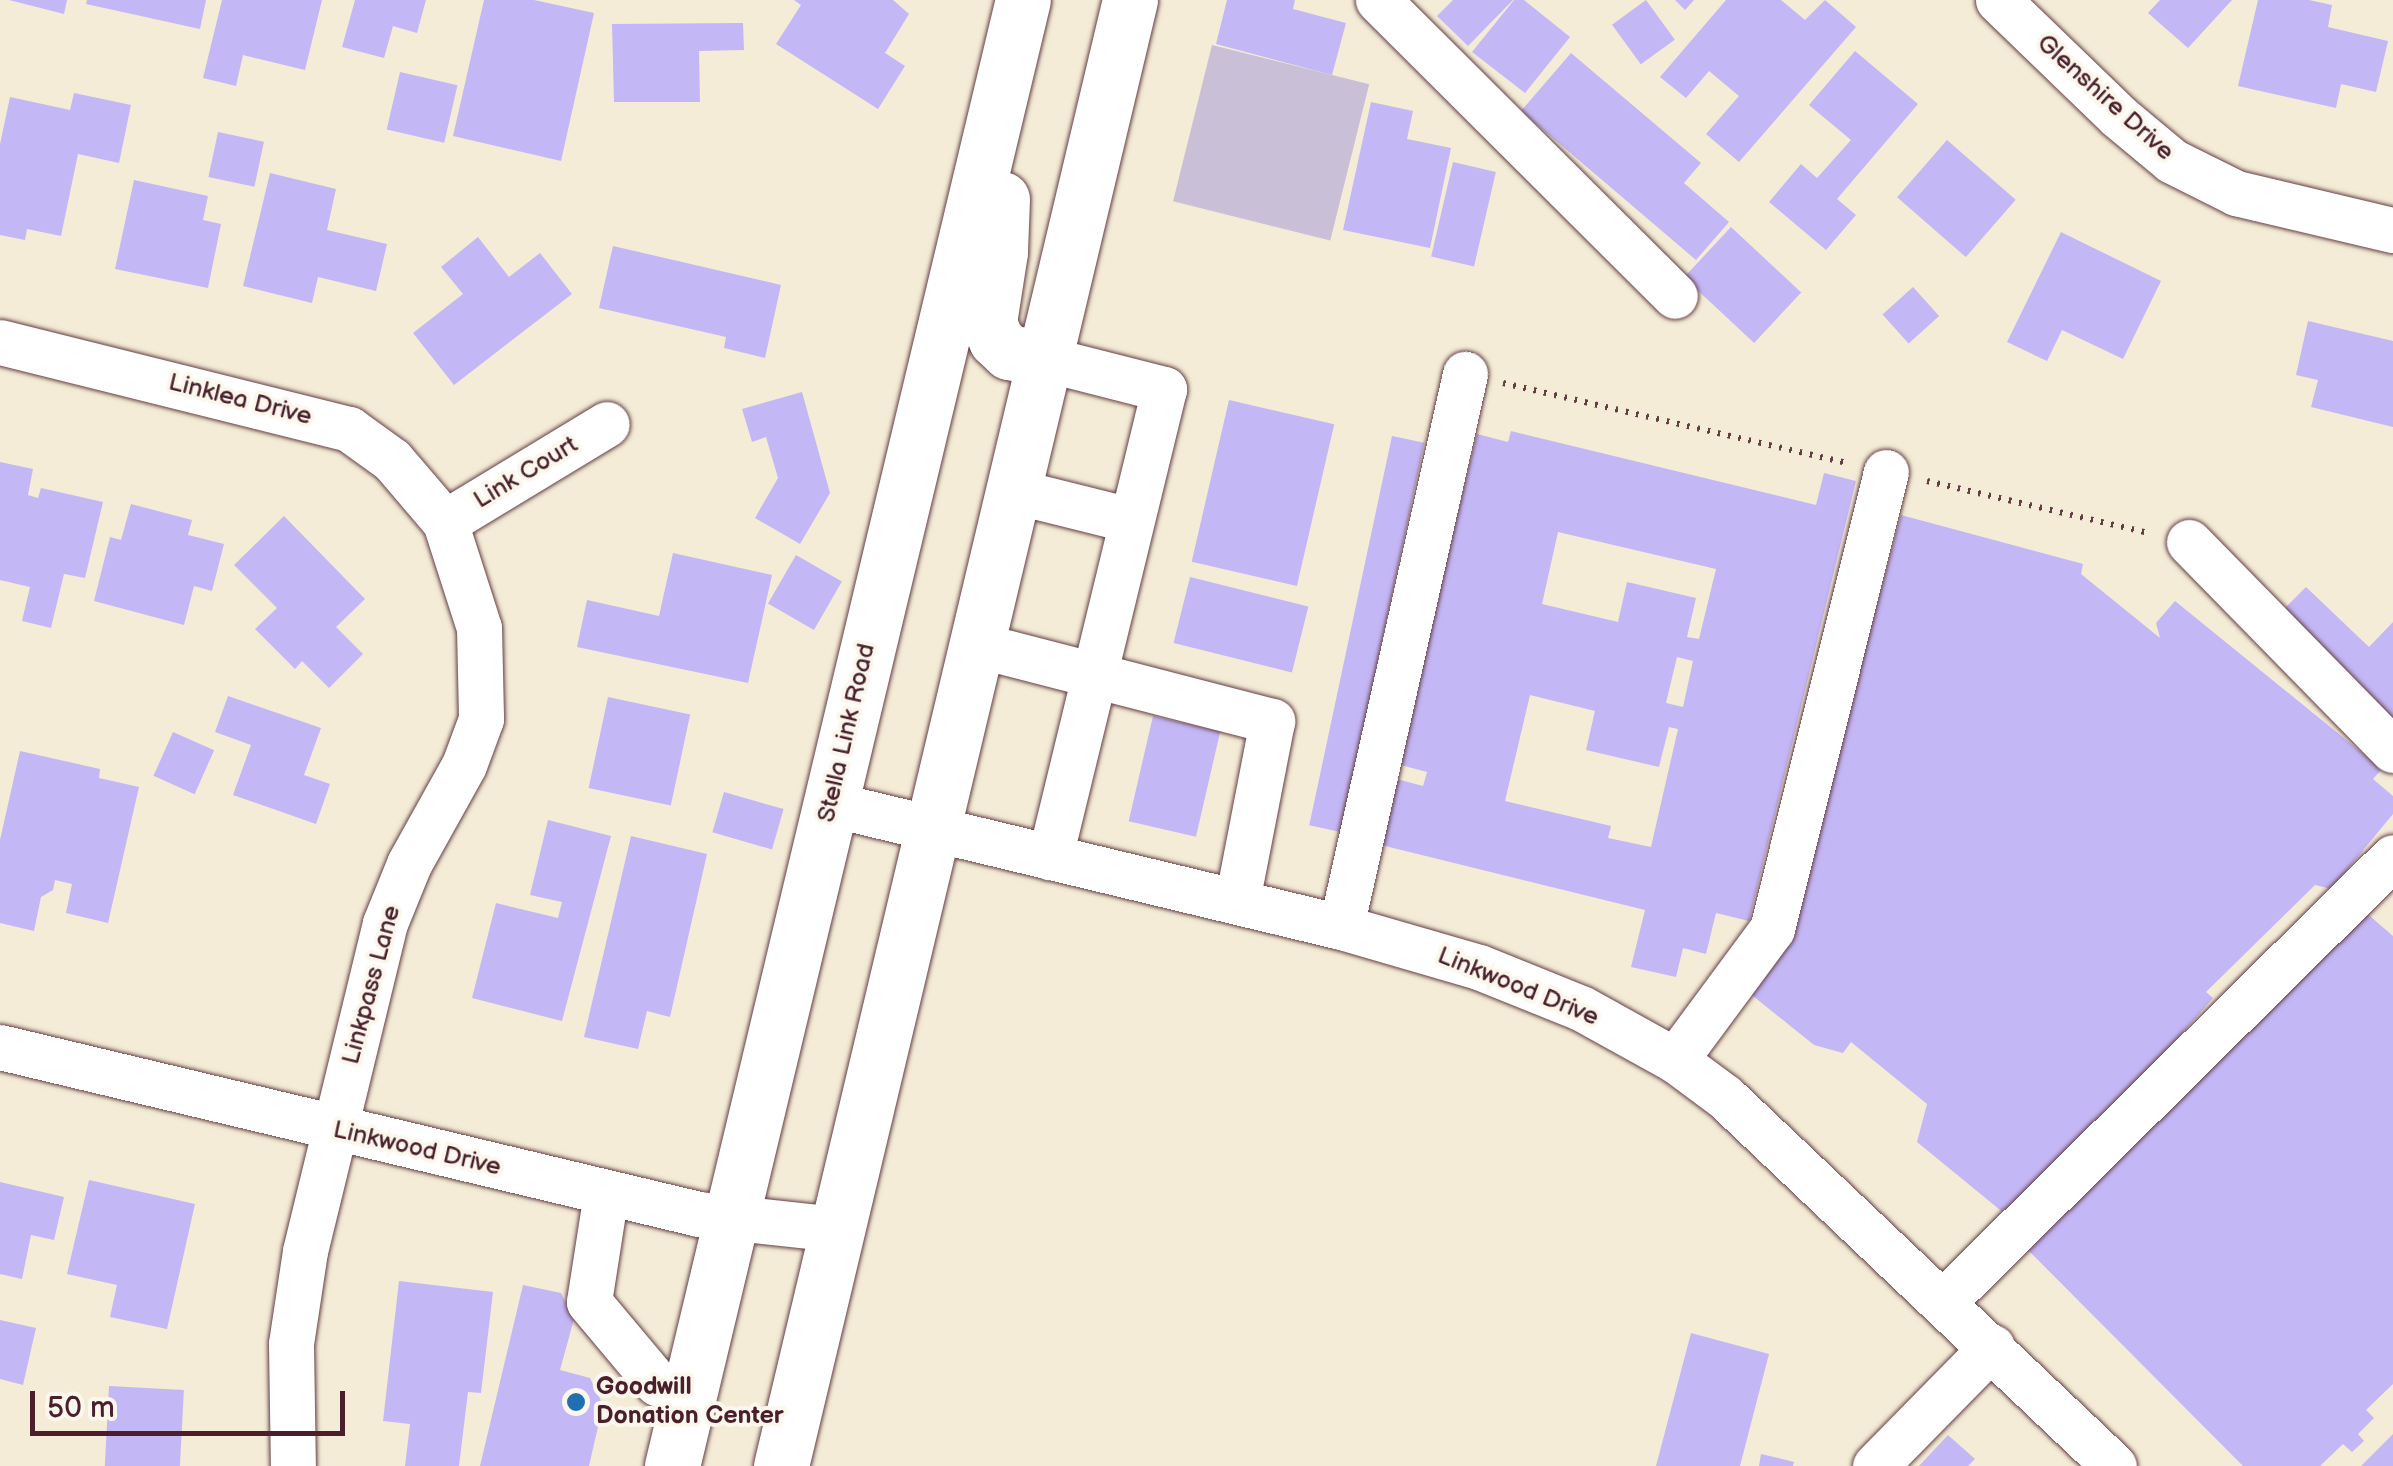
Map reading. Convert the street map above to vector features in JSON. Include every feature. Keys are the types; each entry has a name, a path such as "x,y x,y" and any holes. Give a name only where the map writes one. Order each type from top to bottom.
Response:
{"main road":[{"name":"Stella Link Road","path":"672,1466 1023,0"},
{"path":"781,1466 1130,0"},
{"path":"1006,72 1000,252 990,322 996,340 1009,352 1046,359"}],"street":[{"path":"1378,0 1675,296"},
{"name":"Glenshire Drive","path":"1998,0 2118,116 2172,162 2236,193 2393,230"},
{"name":"Linklea Drive","path":"0,342 348,430 392,460 445,522"},
{"path":"1046,359 1164,389 1091,675 1050,857"},
{"path":"1341,926 1465,374"},
{"name":"Link Court","path":"445,522 608,424"},
{"path":"1676,1060 1772,929 1886,472"},
{"path":"1014,491 1130,520"},
{"name":"Linkpass Lane","path":"293,1466 291,1344 305,1251 385,923 410,864 464,765 481,719 479,628 445,522"},
{"path":"2188,542 2393,750"},
{"path":"978,645 1272,721 1237,902"},
{"name":"Linkwood Drive","path":"830,804 1341,926 1496,974 1580,1008 1676,1060 1725,1097 2114,1466"},
{"path":"1944,1301 2386,877"},
{"name":"Linkwood Drive","path":"0,1047 606,1193 731,1220 838,1229"},
{"path":"606,1193 589,1302 657,1384 690,1392"},
{"path":"1875,1466 1992,1347"}],"path":[{"path":"1465,374 2188,542"}],"shaded area":[{"path":"1212,45 1369,84 1330,240 1173,201"}],"building":[{"path":"9,0 67,0 64,14"},
{"path":"87,0 206,0 200,29 86,4"},
{"path":"222,0 322,0 305,70 243,55 236,86 203,78"},
{"path":"355,0 426,0 417,33 393,26 384,58 342,47"},
{"path":"484,0 534,0 594,13 561,161 453,136"},
{"path":"794,0 893,0 909,14 885,53 905,66 878,109 776,44 801,5"},
{"path":"1227,0 1295,0 1293,9 1346,23 1332,75 1216,44"},
{"path":"1453,0 1513,0 1468,46 1437,16"},
{"path":"1514,0 1524,0 1570,37 1525,93 1472,52"},
{"path":"1646,0 1675,40 1641,64 1612,25"},
{"path":"1675,0 1694,0 1685,10"},
{"path":"1726,0 1781,0 1805,20 1825,0 1856,27 1739,162 1706,134 1739,96 1709,71 1686,98 1660,77"},
{"path":"2160,0 2232,0 2188,48 2148,13"},
{"path":"2258,0 2309,0 2332,5 2328,27 2388,41 2376,92 2341,84 2336,108 2238,86"},
{"path":"743,23 744,50 699,51 700,102 614,102 612,24"},
{"path":"1855,51 1918,104 1837,199 1856,215 1826,250 1769,202 1801,164 1817,178 1851,140 1809,105"},
{"path":"1571,53 1701,163 1684,183 1729,222 1696,260 1521,111"},
{"path":"400,72 457,85 444,143 387,129"},
{"path":"74,93 131,105 119,163 78,154 61,236 27,229 25,240 0,235 0,144 10,97 70,110"},
{"path":"1371,102 1413,111 1407,139 1451,148 1430,248 1343,230"},
{"path":"218,132 264,142 254,187 208,177"},
{"path":"1947,140 2016,200 1966,257 1897,197"},
{"path":"1453,162 1496,172 1474,266 1431,257"},
{"path":"270,173 336,189 327,230 387,244 376,291 318,277 312,303 243,286"},
{"path":"134,180 208,196 203,220 221,224 208,288 115,269"},
{"path":"1731,227 1801,292 1754,343 1684,277"},
{"path":"2061,232 2161,281 2123,359 2062,330 2047,361 2007,342"},
{"path":"478,237 509,277 540,253 572,294 454,385 413,333 463,294 441,267"},
{"path":"613,246 781,285 765,358 724,348 726,337 599,308"},
{"path":"1913,287 1939,316 1909,343 1883,314"},
{"path":"2308,321 2393,341 2393,427 2311,407 2318,380 2296,375"},
{"path":"802,392 830,493 800,544 755,518 778,478 766,437 752,442 742,409"},
{"path":"1229,400 1334,424 1297,586 1192,562"},
{"path":"1511,431 1816,505 1824,473 1856,481 1749,921 1716,913 1706,954 1683,948 1676,977 1631,967 1645,910 1377,844 1393,778 1423,786 1427,772 1397,764 1477,434 1508,442","holes":["1558,532 1716,569 1699,639 1687,637 1696,598 1627,582 1618,622 1542,604","1677,657 1693,661 1683,707 1666,703","1530,695 1595,711 1586,750 1659,767 1669,727 1678,729 1651,847 1608,838 1611,826 1505,801"]},
{"path":"1392,436 1424,443 1342,832 1309,825"},
{"path":"0,462 33,469 28,495 38,498 41,488 103,502 85,578 64,574 51,628 22,621 30,587 0,580"},
{"path":"131,504 192,520 188,535 224,544 212,591 194,586 184,625 94,601 110,537 121,540"},
{"path":"1901,515 2083,564 2081,574 2160,638 2156,623 2175,601 2382,769 2373,779 2393,796 2393,814 2331,889 2315,885 2206,992 2213,998 2016,1223 1917,1142 1927,1104 1851,1042 1843,1053 1814,1045 1748,992 1786,946"},
{"path":"284,516 365,599 336,627 363,654 329,688 302,661 295,669 255,629 277,608 234,565"},
{"path":"673,553 772,575 748,683 577,647 587,600 659,616"},
{"path":"796,555 842,582 814,630 768,603"},
{"path":"1190,577 1308,607 1292,672 1174,643"},
{"path":"2306,587 2369,647 2393,622 2393,721 2280,613"},
{"path":"228,696 321,728 304,775 330,784 316,824 233,795 251,745 215,732"},
{"path":"608,697 690,714 671,805 589,788"},
{"path":"1153,716 1220,732 1196,837 1129,821"},
{"path":"173,732 214,750 195,794 153,776"},
{"path":"20,751 100,769 99,778 139,787 108,923 66,913 72,884 55,880 53,890 41,897 34,931 0,923 0,840"},
{"path":"724,792 784,809 772,849 712,832"},
{"path":"548,820 611,836 562,1021 472,998 496,903 558,918 562,902 530,895"},
{"path":"631,836 707,854 670,1017 647,1011 638,1049 584,1037"},
{"path":"2364,911 2393,936 2393,1384 2366,1410 2374,1418 2358,1434 2364,1441 2352,1452 2343,1444 2320,1466 2243,1466 2024,1246"},
{"path":"89,1180 195,1204 167,1329 110,1317 117,1285 67,1274"},
{"path":"0,1182 64,1197 54,1240 31,1235 22,1279 0,1274"},
{"path":"399,1281 493,1292 481,1393 468,1392 459,1466 405,1466 410,1424 383,1421"},
{"path":"523,1285 561,1293 574,1319 560,1370 590,1378 603,1405 589,1466 480,1466"},
{"path":"0,1320 36,1328 23,1385 0,1379"},
{"path":"1691,1333 1769,1354 1740,1466 1656,1466"},
{"path":"109,1386 184,1390 180,1466 105,1466"},
{"path":"2393,1434 2393,1466 2361,1466"},
{"path":"1948,1435 1975,1459 1968,1466 1919,1466"},
{"path":"1761,1454 1794,1462 1793,1466 1759,1466"}],"place":[{"name":"Goodwill Donation Center","path":"576,1402"}]}
